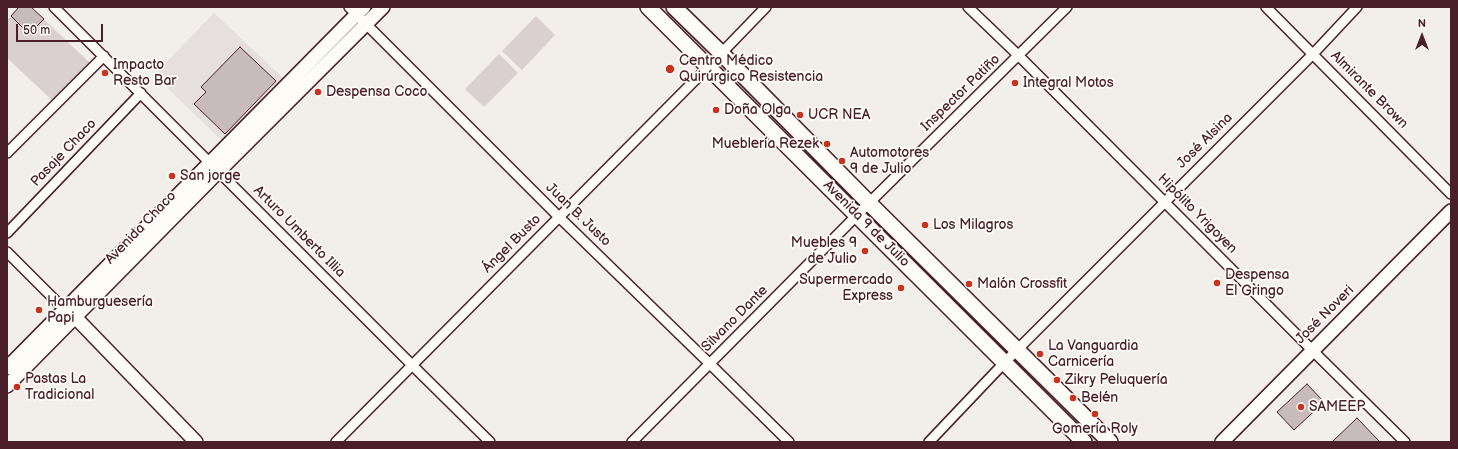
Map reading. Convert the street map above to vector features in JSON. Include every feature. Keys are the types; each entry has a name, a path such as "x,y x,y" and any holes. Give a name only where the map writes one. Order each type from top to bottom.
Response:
{"main road":[{"name":"Avenida Chaco","path":"7,386 71,314 215,167 366,24 382,7"},
{"name":"Avenida 9 de Julio","path":"648,7 709,66 1084,442"},
{"name":"Avenida 9 de Julio","path":"674,7 1110,442"},
{"name":"Avenida Chaco","path":"215,167 356,9"},
{"name":"José Noveri","path":"1222,442 1451,211"},
{"name":"Avenida Chaco","path":"7,368 71,314"},
{"path":"71,314 196,442"}],"street":[{"name":"Arturo Umberto Illia","path":"54,7 490,442"},
{"name":"Ángel Busto","path":"336,442 766,7"},
{"name":"Hipólito Yrigoyen","path":"968,7 1165,201 1405,442"},
{"name":"Inspector Patiño","path":"858,215 1067,7"},
{"name":"Almirante Brown","path":"1266,7 1451,194"},
{"name":"José Alsina","path":"931,441 1005,362 1313,54 1357,7"},
{"name":"Juan B. Justo","path":"356,9 366,24 559,217 789,442"},
{"path":"7,153 104,56"},
{"name":"Pasaje Chaco","path":"7,233 141,93"},
{"name":"Silvano Dante","path":"632,442 858,215"},
{"path":"7,252 71,314"}],"shaded area":[{"path":"19,7 31,7 91,64 54,102 7,58 7,20"},
{"path":"654,7 664,7 708,50 702,55"},
{"path":"214,13 283,78 221,140 154,75"},
{"path":"536,16 555,35 522,70 502,51"},
{"path":"499,54 518,73 484,107 465,89"},
{"path":"722,66 853,197 848,201 717,70"},
{"path":"869,210 999,342 994,346 865,214"},
{"path":"1017,358 1102,442 1092,442 1012,363"}],"building":[{"path":"19,7 31,7 44,19 29,34 11,16"},
{"path":"240,47 276,81 225,134 194,104 206,92 201,87"},
{"name":"SAMEEP","path":"1307,384 1324,402 1294,430 1277,412"},
{"name":"SAMEEP","path":"1357,418 1380,442 1332,442"}],"place":[{"name":"Centro Médico Quirúrgico Resistencia","path":"670,69"},
{"name":"Impacto Resto Bar","path":"105,73"},
{"name":"Integral Motos","path":"1015,83"},
{"name":"Despensa Coco","path":"318,92"},
{"name":"Doña Olga","path":"716,110"},
{"name":"UCR NEA","path":"800,115"},
{"name":"Mueblería Rezek","path":"827,144"},
{"name":"Automotores 9 de Julio","path":"842,161"},
{"name":"San jorge","path":"172,176"},
{"name":"Los Milagros","path":"925,225"},
{"name":"Muebles 9 de Julio","path":"865,251"},
{"name":"Despensa El Gringo","path":"1217,283"},
{"name":"Malón Crossfit","path":"969,284"},
{"name":"Supermercado Express","path":"901,288"},
{"name":"Hamburguesería Papi","path":"39,310"},
{"name":"La Vanguardia Carnicería","path":"1040,354"},
{"name":"Zikry Peluquería","path":"1057,380"},
{"name":"Pastas La Tradicional","path":"17,387"},
{"name":"Belén","path":"1073,398"},
{"name":"SAMEEP","path":"1301,407"},
{"name":"Gomería Roly","path":"1095,414"}]}
